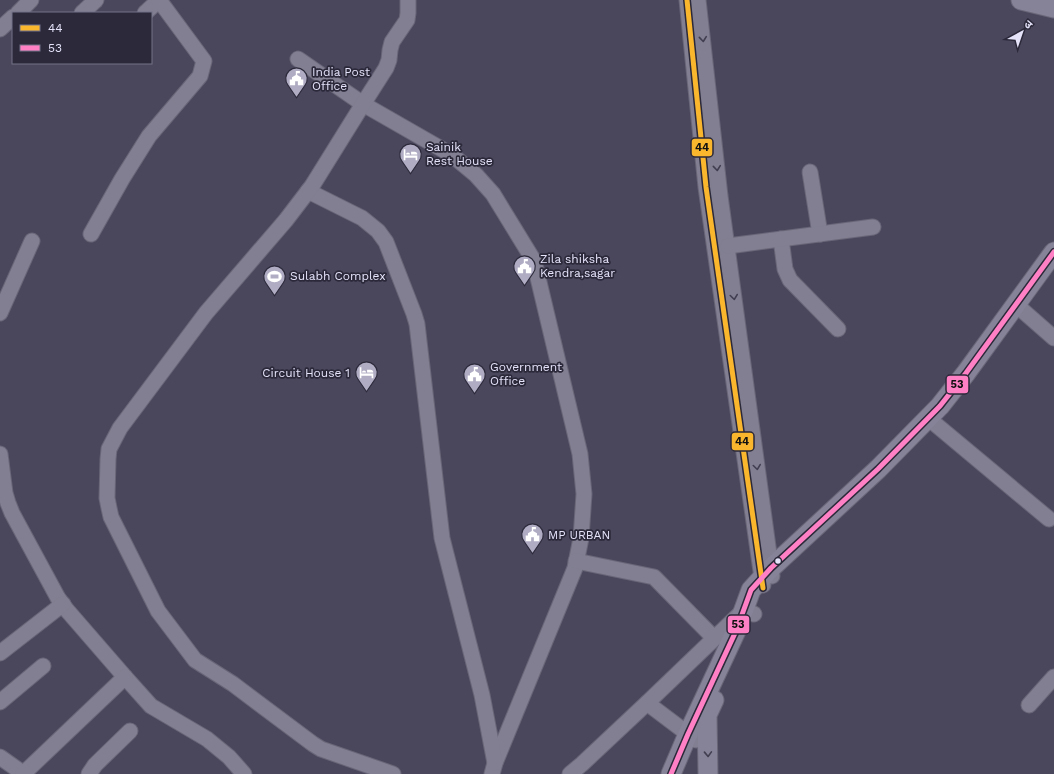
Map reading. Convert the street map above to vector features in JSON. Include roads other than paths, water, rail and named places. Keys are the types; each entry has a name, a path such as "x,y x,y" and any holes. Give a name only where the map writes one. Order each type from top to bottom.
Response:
{"main road":[{"path":"1021,0 1054,8"},
{"path":"682,774 692,737 736,631 758,598 767,578 940,406 966,373 1054,252"},
{"path":"767,578 862,498 950,406 1054,266"},
{"path":"671,774 692,737 707,715 744,636 749,612"},
{"path":"707,715 708,774"}],"street":[{"path":"19,12 31,0"},
{"path":"83,12 96,0"},
{"path":"91,234 122,179 149,136 200,76 204,61 159,0 146,12"},
{"path":"393,774 321,749 233,684 195,660 158,611 111,517 107,498 109,449 120,428 206,314 286,220 312,186 386,68 392,42 407,20 408,0"},
{"path":"686,0 706,187 767,578"},
{"path":"698,0 720,196 728,246 767,578"},
{"path":"0,28 12,18"},
{"path":"298,59 363,104 452,155 476,175 494,194 534,261 580,454 584,494 581,538 575,568 494,769"},
{"path":"810,172 820,234"},
{"path":"308,191 362,218 378,231 386,242 414,314 417,324 442,538 482,695 494,769"},
{"path":"728,246 873,227"},
{"path":"781,239 785,270 790,280 838,329"},
{"path":"0,313 32,241"},
{"path":"1022,310 1054,338"},
{"path":"934,423 1049,519"},
{"path":"0,454 5,493 8,503 58,598 75,620 151,706 207,739 229,757 244,774"},
{"path":"576,561 654,577 714,638"},
{"path":"0,653 63,604"},
{"path":"570,774 647,703 714,638 749,612"},
{"path":"0,702 43,666"},
{"path":"0,757 24,774 125,677"},
{"path":"1029,705 1054,677"},
{"path":"647,703 692,737"},
{"path":"89,774 95,765 130,731"}],"place":[{"name":"India Post Office","path":"297,98"},
{"name":"Sainik Rest House","path":"411,174"},
{"name":"Zila shiksha Kendra,sagar","path":"524,286"},
{"name":"Sulabh Complex","path":"275,296"},
{"name":"Circuit House 1","path":"366,392"},
{"name":"Government Office","path":"475,394"},
{"name":"MP URBAN","path":"533,554"}]}
